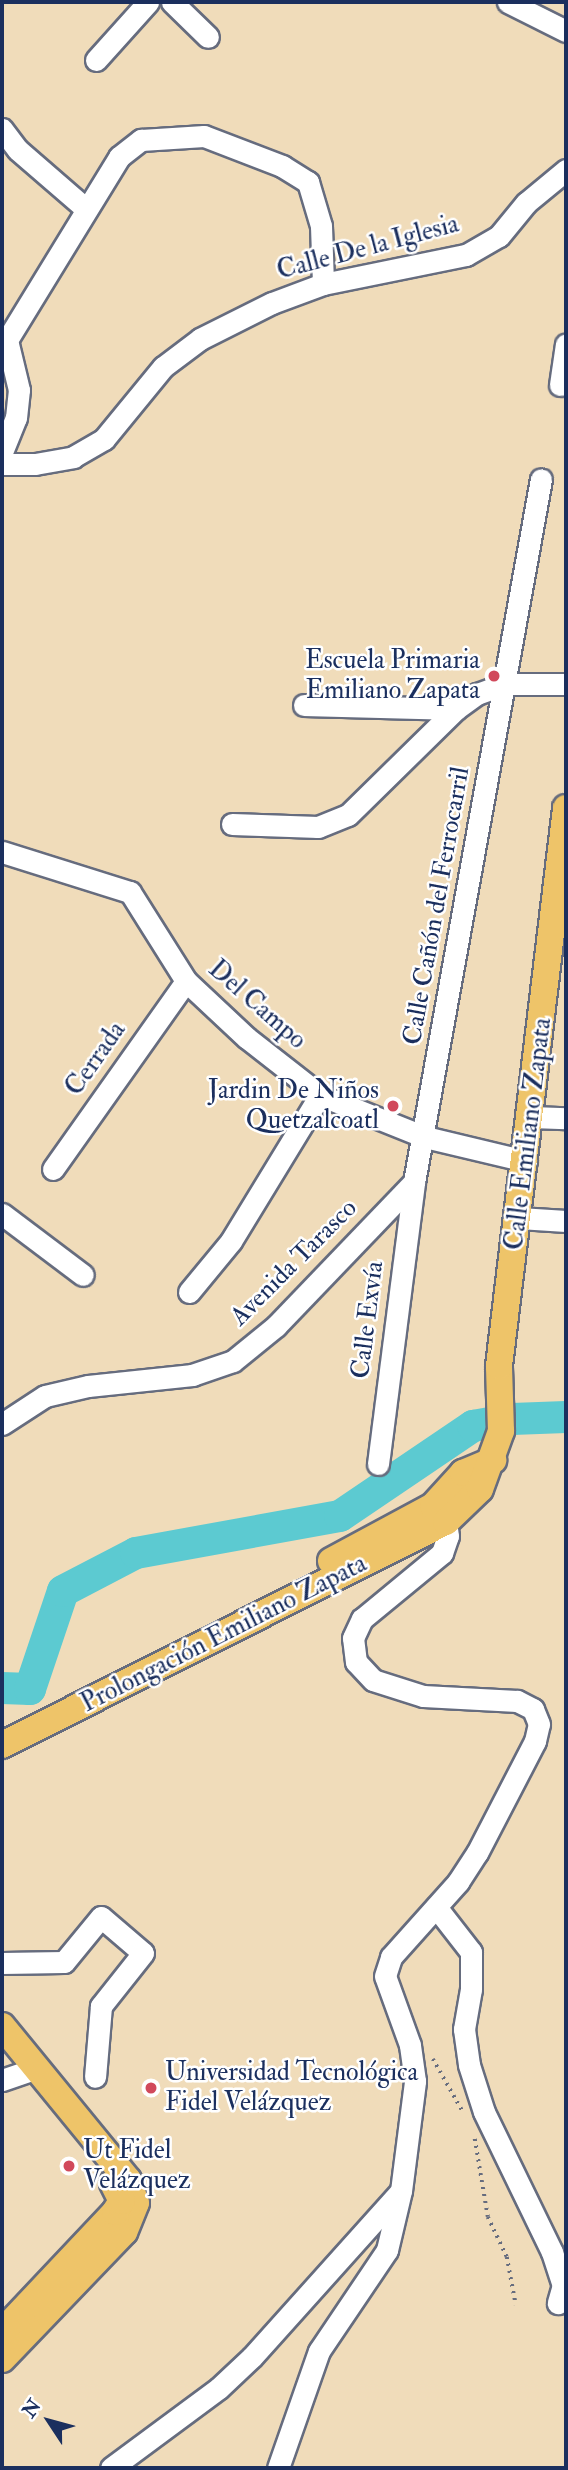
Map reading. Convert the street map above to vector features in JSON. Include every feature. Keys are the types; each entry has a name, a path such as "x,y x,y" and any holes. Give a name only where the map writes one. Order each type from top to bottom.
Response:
{"main road":[{"name":"Calle Emiliano Zapata","path":"439,1514 463,1472 493,1460 500,1431 498,1395 531,1117 560,932 566,807"},
{"name":"Prolongación Emiliano Zapata","path":"2,1728 270,1594 439,1514"},
{"name":"Prolongación Emiliano Zapata","path":"2,1745 439,1514"},
{"path":"2,2026 20,2074"},
{"path":"2,2050 129,2202 124,2232 2,2359"},
{"path":"2,2332 129,2202"}],"street":[{"path":"96,60 148,2"},
{"path":"172,2 208,37"},
{"path":"508,2 566,31"},
{"path":"2,130 18,150 86,209"},
{"path":"2,452 16,418 19,390 5,338 120,157 141,140 204,136 282,166 308,182 321,226 323,284"},
{"name":"Calle De la Iglesia","path":"2,464 35,464 73,457 104,439 163,367 200,339 323,284 466,255 499,236 526,203 566,170"},
{"path":"561,385 566,344"},
{"name":"Calle Cañón del Ferrocarril","path":"425,1137 541,479"},
{"path":"232,824 318,827 348,815 456,709 504,684 566,684"},
{"path":"304,705 456,709"},
{"name":"Del Campo","path":"2,852 130,892 146,912 168,958 186,981 247,1038 320,1095 425,1137 526,1161"},
{"name":"Cerrada","path":"52,1169 186,981"},
{"path":"189,1292 231,1241 320,1095"},
{"path":"531,1117 566,1118"},
{"path":"414,1182 425,1137"},
{"name":"Avenida Tarasco","path":"2,1424 46,1396 88,1386 192,1375 233,1361 276,1326 414,1182"},
{"name":"Calle Exvía","path":"378,1464 414,1182"},
{"path":"2,1213 83,1275"},
{"path":"519,1218 566,1221"},
{"path":"278,2468 319,2351 387,2250 401,2191 415,2081 410,2045 385,1976 391,1957 458,1882 493,1825 535,1741 538,1724 533,1709 517,1701 423,1696 373,1680 356,1662 353,1638 362,1619 442,1553 448,1536 439,1514"},
{"path":"436,1907 471,1952 471,1989 464,2029 468,2065 484,2112 552,2252 563,2285 558,2303"},
{"path":"2,1963 64,1962 101,1917 144,1953 101,2006 95,2077"},
{"path":"111,2468 219,2388 252,2357 401,2191"}],"path":[{"path":"431,2052 468,2121"},
{"path":"474,2132 488,2217 507,2258 516,2305"}],"waterway":[{"path":"2,1688 30,1689 63,1591 136,1553 340,1516 473,1426 512,1419 566,1417"}],"place":[{"name":"Escuela Primaria Emiliano Zapata","path":"494,676"},
{"name":"Jardin De Niños Quetzalcoatl","path":"393,1106"},
{"name":"Universidad Tecnológica Fidel Velázquez","path":"151,2088"},
{"name":"Ut Fidel Velázquez","path":"69,2166"}]}
